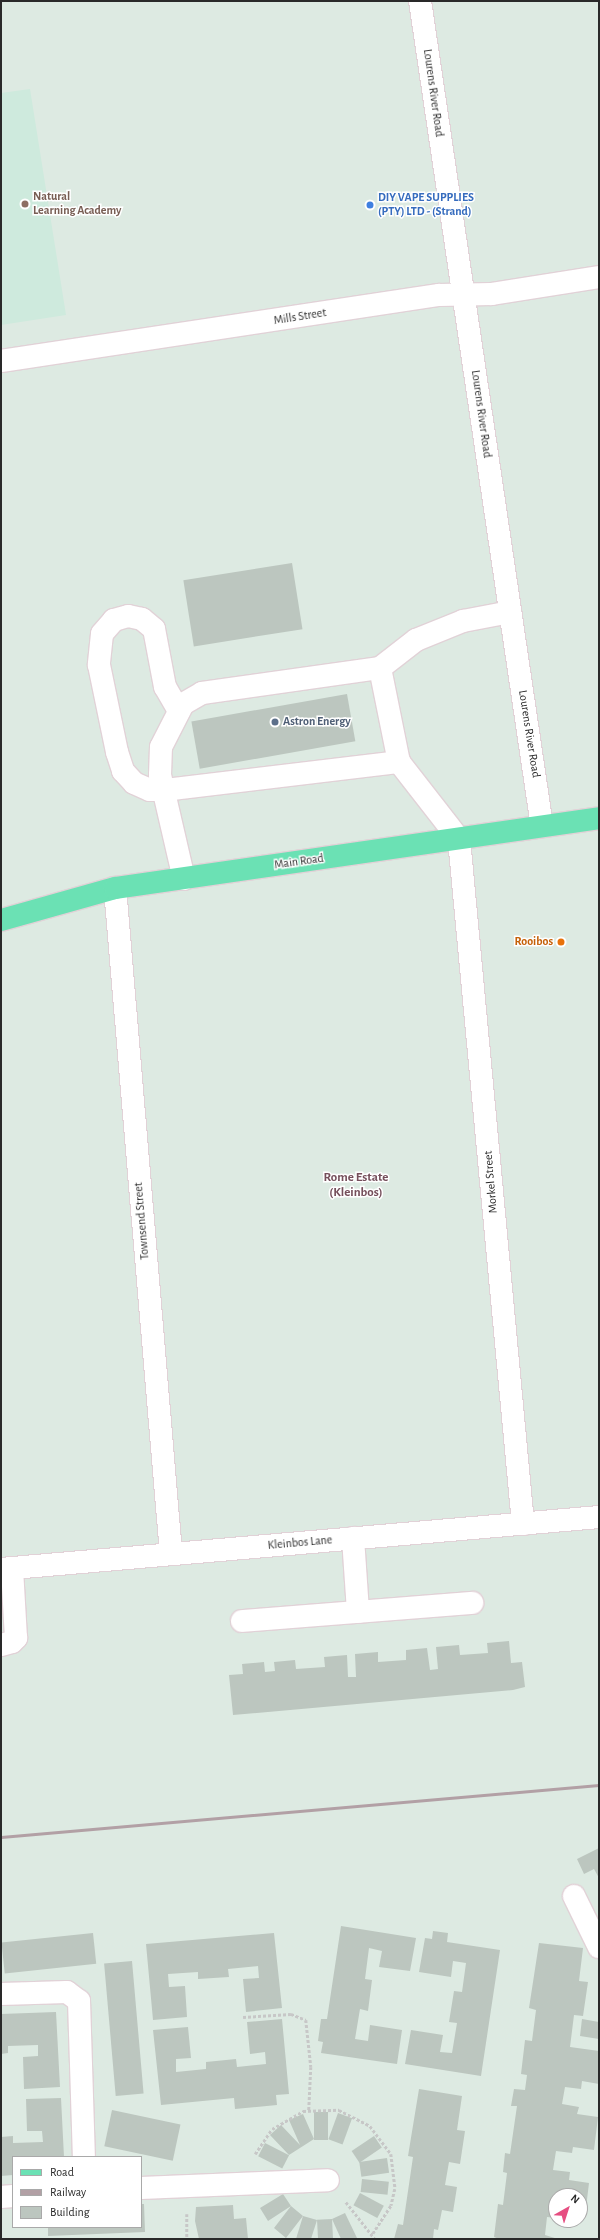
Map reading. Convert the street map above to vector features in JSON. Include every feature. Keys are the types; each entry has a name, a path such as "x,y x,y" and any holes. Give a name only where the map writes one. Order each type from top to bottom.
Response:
{"main road":[{"name":"Main Road","path":"1,920 115,888 599,818"}],"street":[{"name":"Lourens River Road","path":"420,1 542,826"},
{"name":"Mills Street","path":"1,361 439,295 492,294 599,277"},
{"path":"184,879 160,775 161,747 183,704 202,693 380,668 416,640 463,621 510,612"},
{"path":"179,711 165,687 154,629 142,619 128,616 114,620 102,634 98,665 117,752 123,771 134,783 150,790 164,790 399,762"},
{"path":"380,668 399,762 460,839"},
{"name":"Morkel Street","path":"460,839 523,1524"},
{"name":"Townsend Street","path":"115,888 171,1554"},
{"name":"Kleinbos Lane","path":"6,1569 599,1517"},
{"path":"353,1538 358,1612"},
{"path":"1,1645 12,1642 16,1638 6,1569"},
{"path":"242,1621 472,1603"},
{"path":"574,1896 599,1947"},
{"path":"1,1994 67,1992 79,2001 84,2156"},
{"path":"142,2188 328,2180"},
{"path":"1,2197 12,2196"}],"path":[{"path":"243,2017 291,2014 306,2020 311,2067 309,2110"},
{"path":"254,2183 254,2159 261,2142 286,2118 309,2110 339,2110 355,2116 374,2130 391,2154 395,2171 393,2200 383,2222 372,2235"},
{"path":"328,2180 375,2239"}],"shaded area":[{"name":"Natural Learning Academy","path":"30,89 66,315 1,325 1,93"}],"building":[{"path":"292,563 302,629 194,646 183,580"},
{"path":"347,694 355,741 200,769 191,721"},
{"path":"509,1641 511,1663 522,1662 525,1687 513,1690 233,1715 229,1675 243,1674 242,1664 264,1662 265,1672 275,1671 274,1662 295,1660 296,1669 325,1667 324,1657 347,1655 348,1677 356,1677 355,1654 378,1652 378,1662 406,1660 406,1650 427,1648 430,1670 438,1669 436,1647 459,1645 460,1655 488,1653 487,1643"},
{"path":"599,1848 599,1878 594,1869 584,1874 577,1859"},
{"path":"341,1926 416,1938 410,1971 379,1967 382,1951 369,1948 365,1979 372,1980 368,2011 360,2009 355,2039 368,2041 370,2025 402,2030 397,2064 321,2053 323,2042 318,2041 321,2019 327,2019"},
{"path":"433,1931 448,1933 447,1942 500,1950 481,2076 405,2064 411,2030 443,2035 440,2052 452,2053 457,2023 449,2022 454,1991 462,1992 466,1963 453,1961 451,1977 419,1972 425,1938 432,1939"},
{"path":"93,1933 96,1964 5,1973 2,1943"},
{"path":"274,1933 282,2008 246,2012 243,1979 259,1978 258,1966 228,1969 229,1977 198,1979 198,1972 168,1974 169,1987 185,1986 187,2017 153,2020 146,1944"},
{"path":"539,1943 583,1948 579,1981 588,1982 583,2016 574,2015 570,2047 599,2051 599,2084 582,2081 581,2089 565,2087 562,2104 579,2107 577,2114 598,2117 594,2150 573,2147 572,2153 556,2151 553,2170 570,2172 569,2180 589,2183 588,2191 588,2188 548,2188 548,2217 545,2235 558,2239 499,2239 494,2237 498,2204 503,2205 507,2173 503,2172 505,2153 510,2154 517,2106 511,2106 514,2089 525,2090 527,2075 521,2074 525,2040 532,2041 536,2010 529,2008"},
{"path":"132,1961 144,2093 116,2096 104,1963"},
{"path":"56,2012 60,2087 24,2089 23,2057 38,2056 38,2045 8,2046 8,2053 1,2054 1,2014"},
{"path":"282,2019 289,2094 276,2095 277,2105 235,2109 234,2098 161,2105 153,2030 188,2027 191,2058 176,2059 176,2072 206,2069 206,2062 236,2059 237,2067 266,2064 265,2052 250,2054 247,2022"},
{"path":"582,2019 599,2022 599,2039 580,2036"},
{"path":"419,2089 462,2096 457,2130 465,2131 460,2164 449,2162 445,2185 457,2187 453,2212 442,2210 438,2230 434,2229 433,2239 394,2239 398,2224 403,2225 413,2157 408,2156"},
{"path":"61,2098 64,2156 12,2156 12,2175 1,2176 1,2137 13,2136 13,2143 43,2142 42,2131 27,2131 26,2099"},
{"path":"112,2110 180,2125 173,2161 104,2146"},
{"path":"314,2112 328,2112 328,2140 314,2140"},
{"path":"338,2113 352,2118 343,2144 328,2139"},
{"path":"303,2114 314,2139 289,2155 270,2135 281,2125 300,2145 289,2120"},
{"path":"374,2136 382,2148 359,2163 352,2151"},
{"path":"265,2143 289,2155 282,2169 258,2156"},
{"path":"387,2158 389,2173 361,2177 359,2162"},
{"path":"362,2179 389,2182 387,2195 361,2192"},
{"path":"360,2193 384,2206 377,2218 353,2205"},
{"path":"283,2194 291,2206 268,2221 260,2208"},
{"path":"142,2204 144,2204 145,2232 48,2236 48,2228 142,2228"},
{"path":"233,2205 234,2219 246,2218 248,2239 199,2239 195,2221 196,2207"},
{"path":"291,2206 303,2216 286,2238 274,2228"},
{"path":"345,2213 357,2238 355,2239 341,2239 332,2219"},
{"path":"303,2216 317,2220 311,2239 296,2239"},
{"path":"332,2219 333,2239 318,2239 317,2220"}],"railway":[{"path":"1,1837 599,1785"}],"place":[{"name":"Natural Learning Academy","path":"25,204"},
{"name":"DIY VAPE SUPPLIES (PTY) LTD - (Strand)","path":"370,205"},
{"name":"Astron Energy","path":"275,722"},
{"name":"Rooibos","path":"561,942"}],"district":[{"name":"Rome Estate (Kleinbos)","path":"356,1186"}]}
